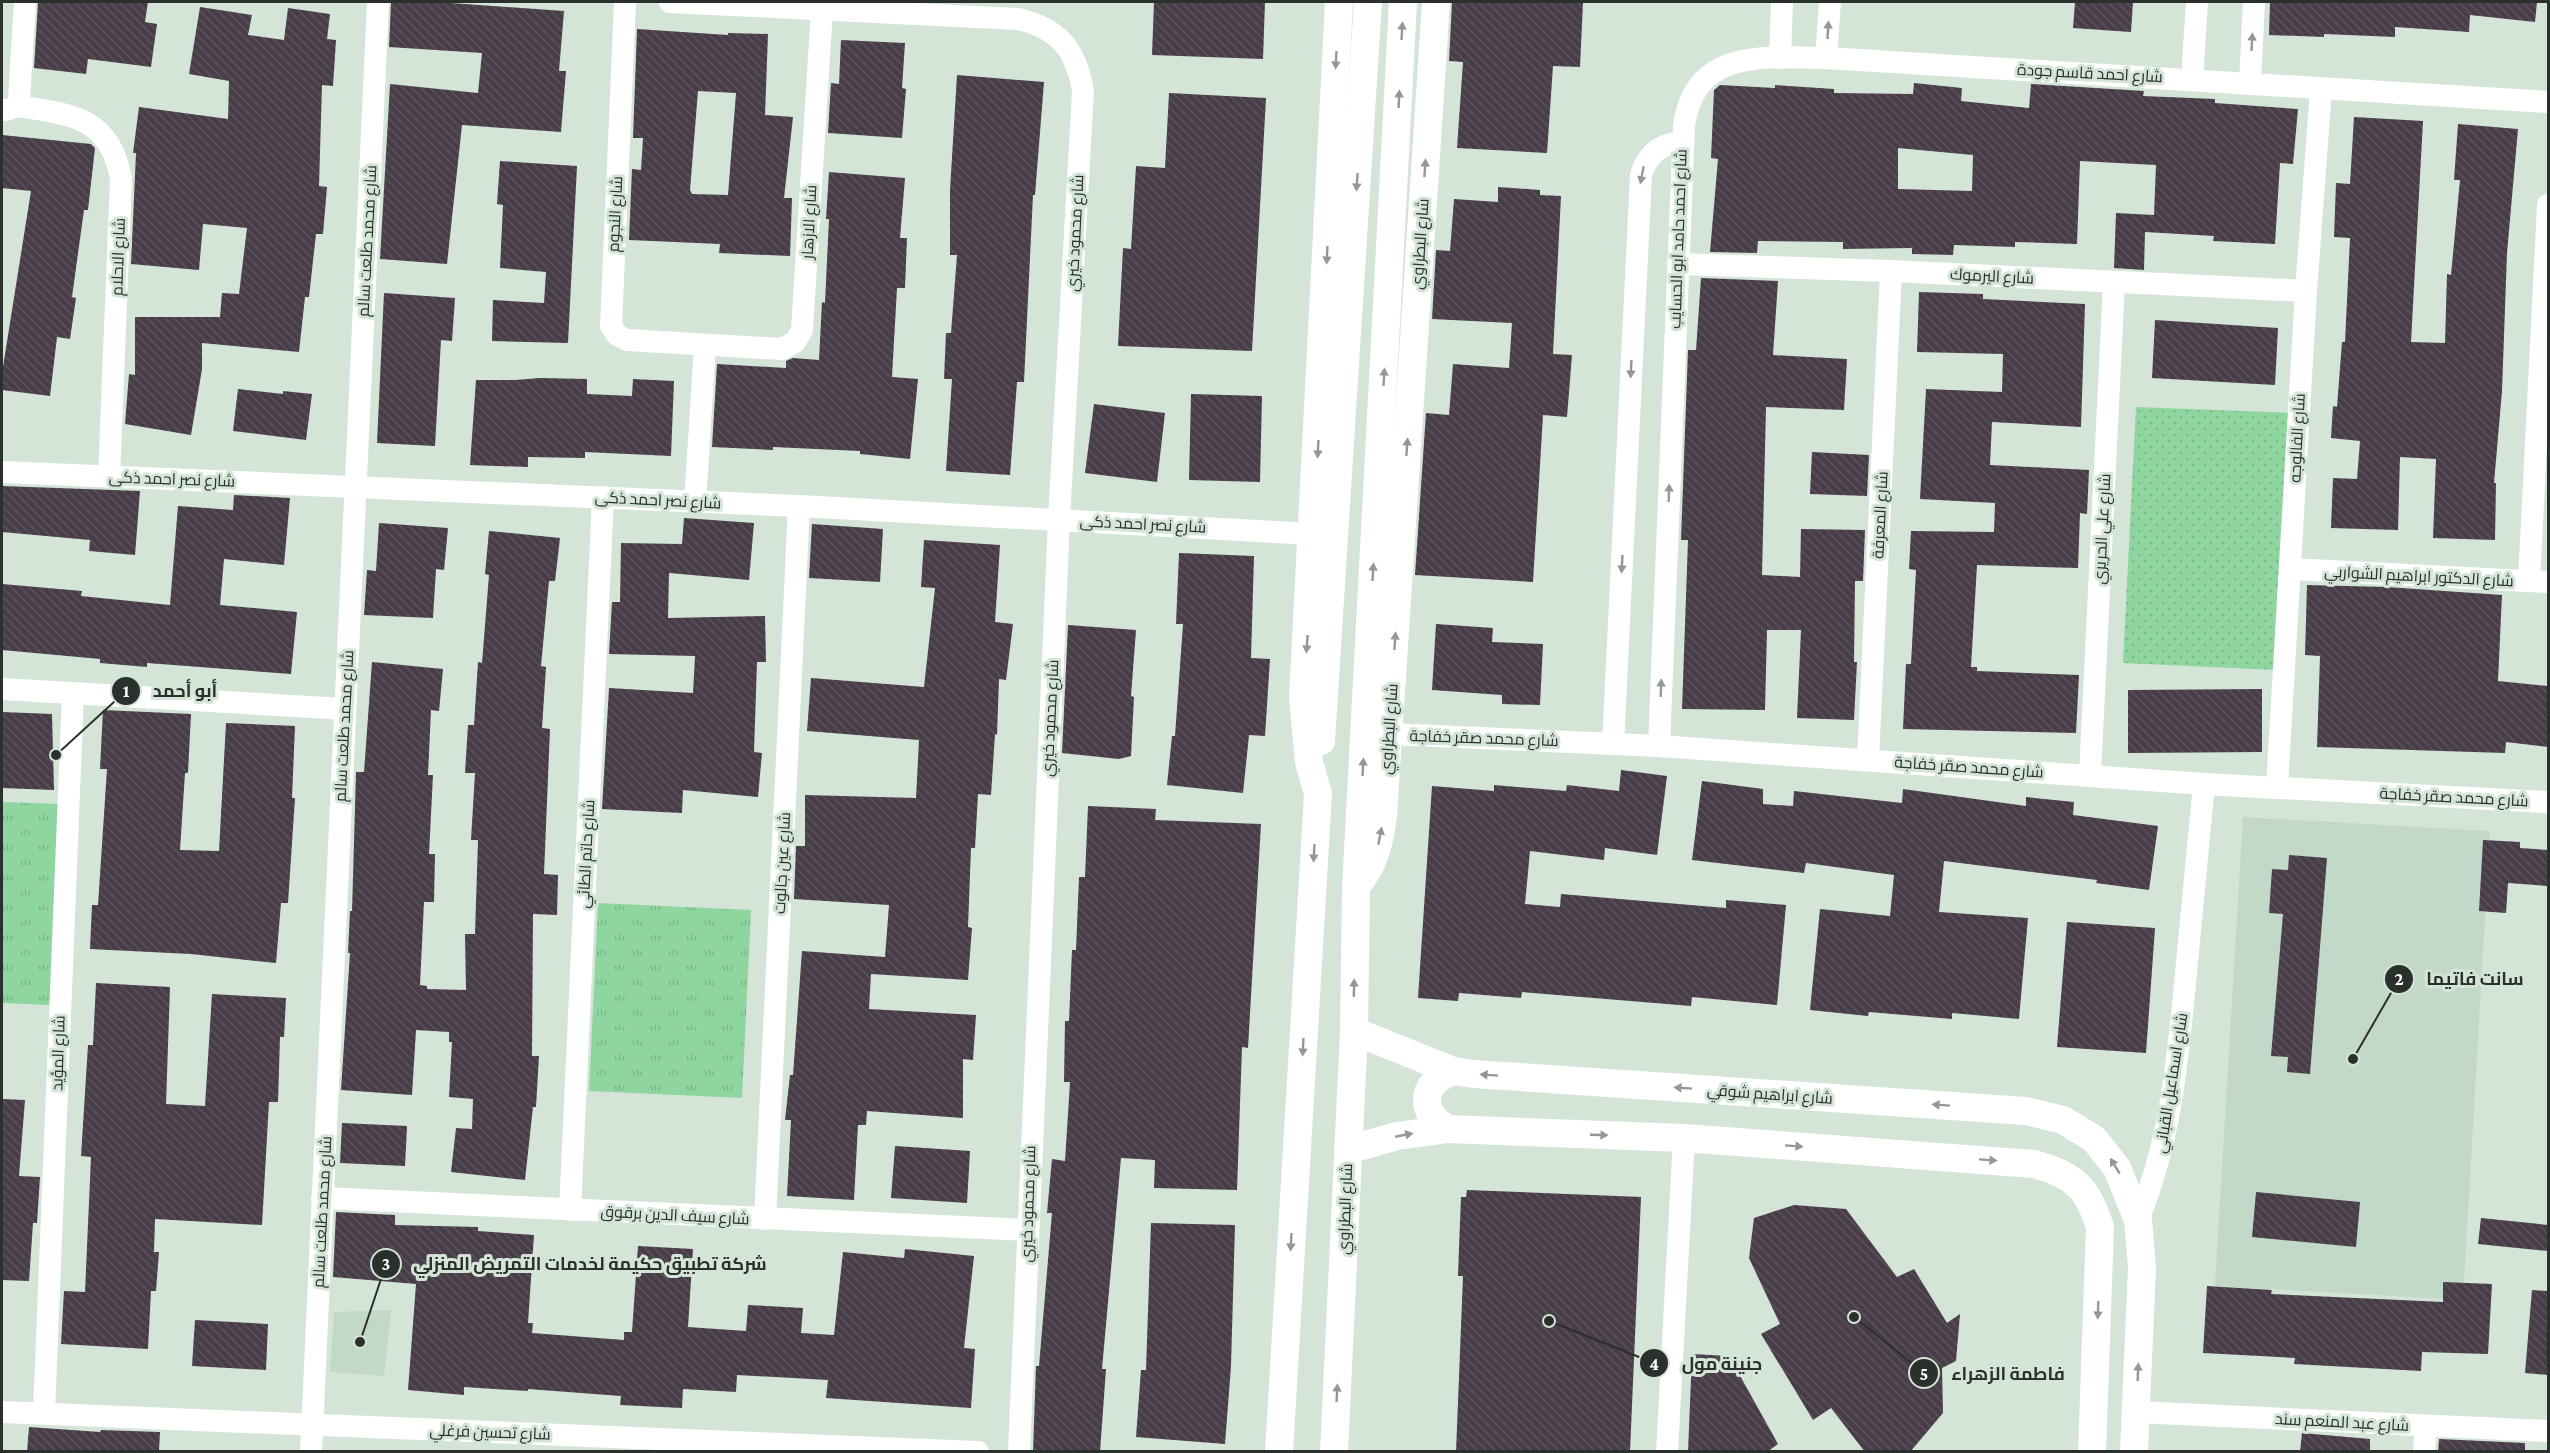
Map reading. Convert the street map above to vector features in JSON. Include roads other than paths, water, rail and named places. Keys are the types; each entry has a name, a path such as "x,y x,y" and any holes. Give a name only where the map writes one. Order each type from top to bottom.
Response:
{"street":[{"path":"9,108 19,99 26,2"},
{"name":"شارع محمد طلعت سالم","path":"311,1452 378,2"},
{"name":"شارع النجوم","path":"625,2 611,326 617,335 627,340 705,346"},
{"name":"شارع محمود خيري","path":"670,2 822,9 1018,10 1047,28 1069,48 1076,62 1083,91 1059,519 1019,1452"},
{"path":"1318,794 1308,751 1303,697 1314,534 1339,2"},
{"path":"1279,1452 1368,2"},
{"path":"1356,888 1403,2"},
{"name":"شارع البطراوي","path":"1335,1452 1354,1031 1356,888 1371,866 1380,841 1389,734 1436,2"},
{"path":"1780,58 1782,2"},
{"path":"1827,58 1830,2"},
{"path":"2192,79 2197,2"},
{"path":"2250,82 2253,2"},
{"name":"شارع الازهار","path":"705,346 782,349 795,342 802,330 822,9"},
{"name":"شارع احمد قاسم جودة","path":"1683,142 1686,110 1691,95 1702,81 1729,65 1751,60 1780,58 1827,58 2250,82 2320,89 2548,102"},
{"name":"شارع الفالوجه","path":"2277,787 2320,89"},
{"name":"شارع الاحلام","path":"9,108 69,114 83,119 105,138 119,164 121,179 108,477"},
{"name":"شارع احمد حامد ابو الحسايب","path":"1613,744 1641,175 1644,164 1659,147 1683,142 1659,746"},
{"path":"2539,582 2548,205"},
{"name":"شارع اليرموك","path":"1678,264 1891,271 2306,291"},
{"name":"شارع المعرفة","path":"1868,759 1891,271"},
{"name":"شارع علي الحريري","path":"2090,776 2114,282"},
{"path":"695,502 705,346"},
{"name":"شارع نصر احمد ذكى","path":"2,472 799,506 1314,534"},
{"name":"شارع حاتم الطائي","path":"570,1210 603,497"},
{"name":"شارع عين جالوت","path":"765,1219 799,506"},
{"name":"شارع الدكتور ابراهيم الشواربي","path":"2290,569 2539,582"},
{"path":"2,689 345,709"},
{"name":"شارع المؤيد","path":"44,1413 73,693"},
{"name":"شارع محمد صقر خفاجة","path":"1389,734 1659,746 2204,784 2548,802"},
{"name":"شارع اسماعيل القباني","path":"2134,1452 2142,1267 2138,1220 2154,1182 2176,1072 2204,784"},
{"name":"شارع ابراهيم شوقي","path":"1354,1031 1453,1071 2044,1114 2079,1128 2107,1153 2121,1177 2138,1220"},
{"path":"1448,1129 1436,1123 1429,1112 1426,1098 1431,1086 1440,1076 1453,1071"},
{"path":"1348,1150 1397,1136 1448,1129 1684,1138 2034,1164 2057,1170 2078,1184 2093,1203 2100,1227 2092,1452"},
{"path":"1668,1452 1684,1138"},
{"name":"شارع سيف الدين برقوق","path":"322,1198 1027,1230"},
{"name":"شارع تحسين فرغلي","path":"2,1412 978,1452"},
{"name":"شارع عبد المنعم سند","path":"2136,1412 2548,1431"},
{"path":"2424,1452 2426,1426"}],"place":[{"name":"أبو أحمد","path":"56,755"},
{"name":"سانت فاتيما","path":"2353,1059"},
{"name":"فاطمة الزهراء","path":"1854,1317"},
{"name":"جنينة مول","path":"1549,1321"},
{"name":"شركة تطبيق حكيمة لخدمات التمريض المنزلي","path":"360,1342"}]}
